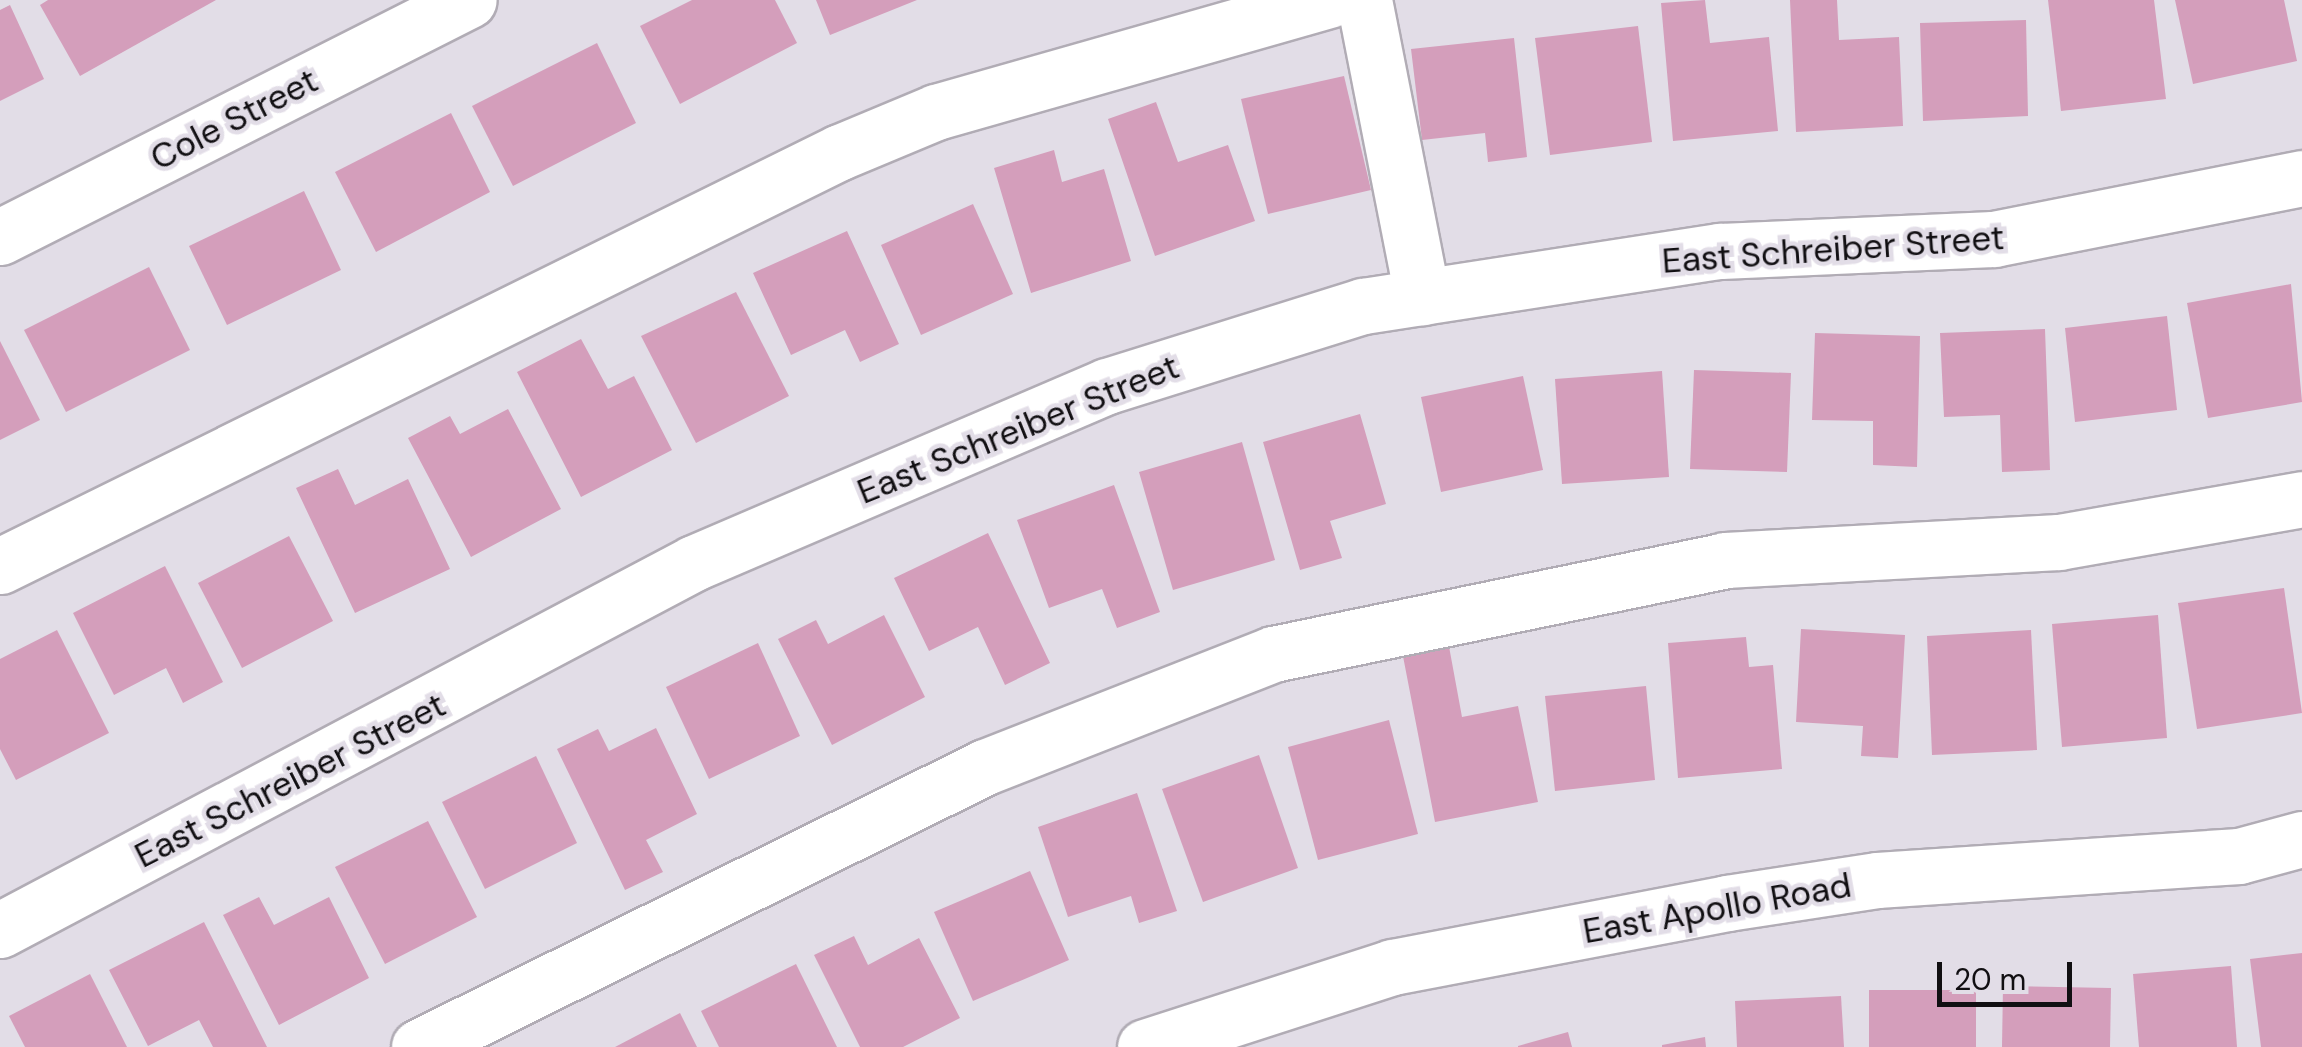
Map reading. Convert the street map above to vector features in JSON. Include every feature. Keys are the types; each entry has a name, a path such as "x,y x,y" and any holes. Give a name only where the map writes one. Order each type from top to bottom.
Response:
{"street":[{"name":"Cole Street","path":"0,237 469,0"},
{"path":"0,566 840,152 936,112 1329,0"},
{"path":"1364,0 1422,297"},
{"name":"East Schreiber Street","path":"0,930 694,563 1108,386 1363,306 1720,251 1994,239 2302,178"},
{"path":"418,1047 984,767 1272,654 1725,560 2059,542 2302,498"},
{"name":"East Apollo Road","path":"1145,1047 1392,967 1727,903 1877,880 2239,856 2302,839"}],"building":[{"path":"48,0 216,0 80,76 40,5"},
{"path":"692,0 775,0 797,43 680,104 640,26"},
{"path":"816,0 917,0 830,35"},
{"path":"1705,0 1710,43 1769,37 1778,131 1673,141 1661,3"},
{"path":"1790,0 1837,0 1839,40 1899,37 1903,126 1796,132"},
{"path":"2048,0 2154,0 2166,99 2061,111"},
{"path":"2175,0 2284,0 2297,61 2193,84"},
{"path":"10,5 44,79 0,101 0,10"},
{"path":"2026,20 2028,116 1923,121 1920,23"},
{"path":"1638,26 1652,142 1550,155 1535,38"},
{"path":"1514,38 1527,157 1488,162 1485,133 1422,140 1411,49"},
{"path":"597,43 636,123 513,186 472,106"},
{"path":"1344,76 1371,190 1268,214 1241,99"},
{"path":"1156,102 1178,162 1228,145 1255,221 1155,256 1108,119"},
{"path":"451,113 490,192 376,252 335,172"},
{"path":"1054,150 1062,182 1104,169 1131,261 1031,293 994,168"},
{"path":"304,191 341,270 227,325 189,246"},
{"path":"973,204 1013,294 921,335 881,245"},
{"path":"847,231 899,344 860,362 845,330 791,355 753,273"},
{"path":"149,267 190,350 66,412 24,330"},
{"path":"2291,284 2302,402 2208,418 2187,303"},
{"path":"736,292 789,396 696,443 641,336"},
{"path":"2167,316 2177,410 2075,422 2065,328"},
{"path":"2045,329 2050,470 2002,472 2000,415 1944,417 1940,333"},
{"path":"1815,333 1920,336 1917,467 1873,465 1873,421 1812,420"},
{"path":"581,339 608,389 634,376 672,450 581,497 517,372"},
{"path":"0,341 40,420 0,440"},
{"path":"1694,370 1791,373 1787,472 1690,469"},
{"path":"1662,371 1669,477 1562,484 1555,379"},
{"path":"1523,376 1543,470 1441,492 1421,397"},
{"path":"508,409 561,509 471,557 408,438 450,416 460,434"},
{"path":"1360,414 1386,504 1330,521 1342,558 1300,570 1263,442"},
{"path":"1242,442 1275,560 1173,590 1139,472"},
{"path":"338,469 355,505 408,479 450,569 355,613 296,488"},
{"path":"1114,485 1160,612 1117,628 1102,589 1049,608 1017,520"},
{"path":"988,533 1050,663 1005,685 978,627 929,651 894,578"},
{"path":"289,536 333,621 242,668 198,583"},
{"path":"165,566 223,682 183,703 166,668 114,695 73,613"},
{"path":"2284,588 2302,713 2197,729 2178,603"},
{"path":"884,615 925,697 832,745 778,639 816,620 828,644"},
{"path":"2158,615 2167,738 2062,747 2052,624"},
{"path":"1801,629 1905,635 1898,758 1861,756 1863,726 1796,722"},
{"path":"57,630 109,733 16,780 0,749 0,659"},
{"path":"2031,630 2037,750 1932,755 1927,636"},
{"path":"1746,637 1749,667 1773,665 1782,769 1678,778 1668,643"},
{"path":"1448,641 1462,717 1518,706 1538,802 1435,822 1402,651"},
{"path":"758,643 800,736 709,779 666,687"},
{"path":"1646,686 1655,780 1555,791 1545,696"},
{"path":"1389,720 1418,834 1318,860 1288,747"},
{"path":"656,728 697,814 646,840 663,872 625,890 557,749 598,729 609,751"},
{"path":"1259,755 1298,868 1203,902 1162,789"},
{"path":"536,756 577,843 485,889 442,802"},
{"path":"1137,793 1177,911 1139,923 1131,896 1068,917 1038,827"},
{"path":"428,821 477,917 385,964 335,867"},
{"path":"1030,871 1069,960 973,1001 934,912"},
{"path":"259,897 274,925 329,897 369,978 279,1025 223,915"},
{"path":"204,922 267,1047 213,1047 199,1020 148,1046 109,970"},
{"path":"854,936 868,965 919,938 960,1018 903,1047 860,1047 814,955"},
{"path":"2302,953 2302,1047 2261,1047 2250,959"},
{"path":"796,964 837,1047 719,1047 701,1011"},
{"path":"2231,966 2237,1047 2139,1047 2133,974"},
{"path":"90,974 127,1047 25,1047 9,1016"},
{"path":"2003,986 2111,988 2110,1047 2002,1047"},
{"path":"1869,990 1976,990 1976,1047 1869,1047"},
{"path":"1841,996 1844,1047 1737,1047 1735,1001"},
{"path":"680,1013 697,1047 615,1047"},
{"path":"1568,1032 1572,1047 1518,1047 1518,1046"},
{"path":"1705,1037 1706,1047 1662,1047 1662,1045"}]}
